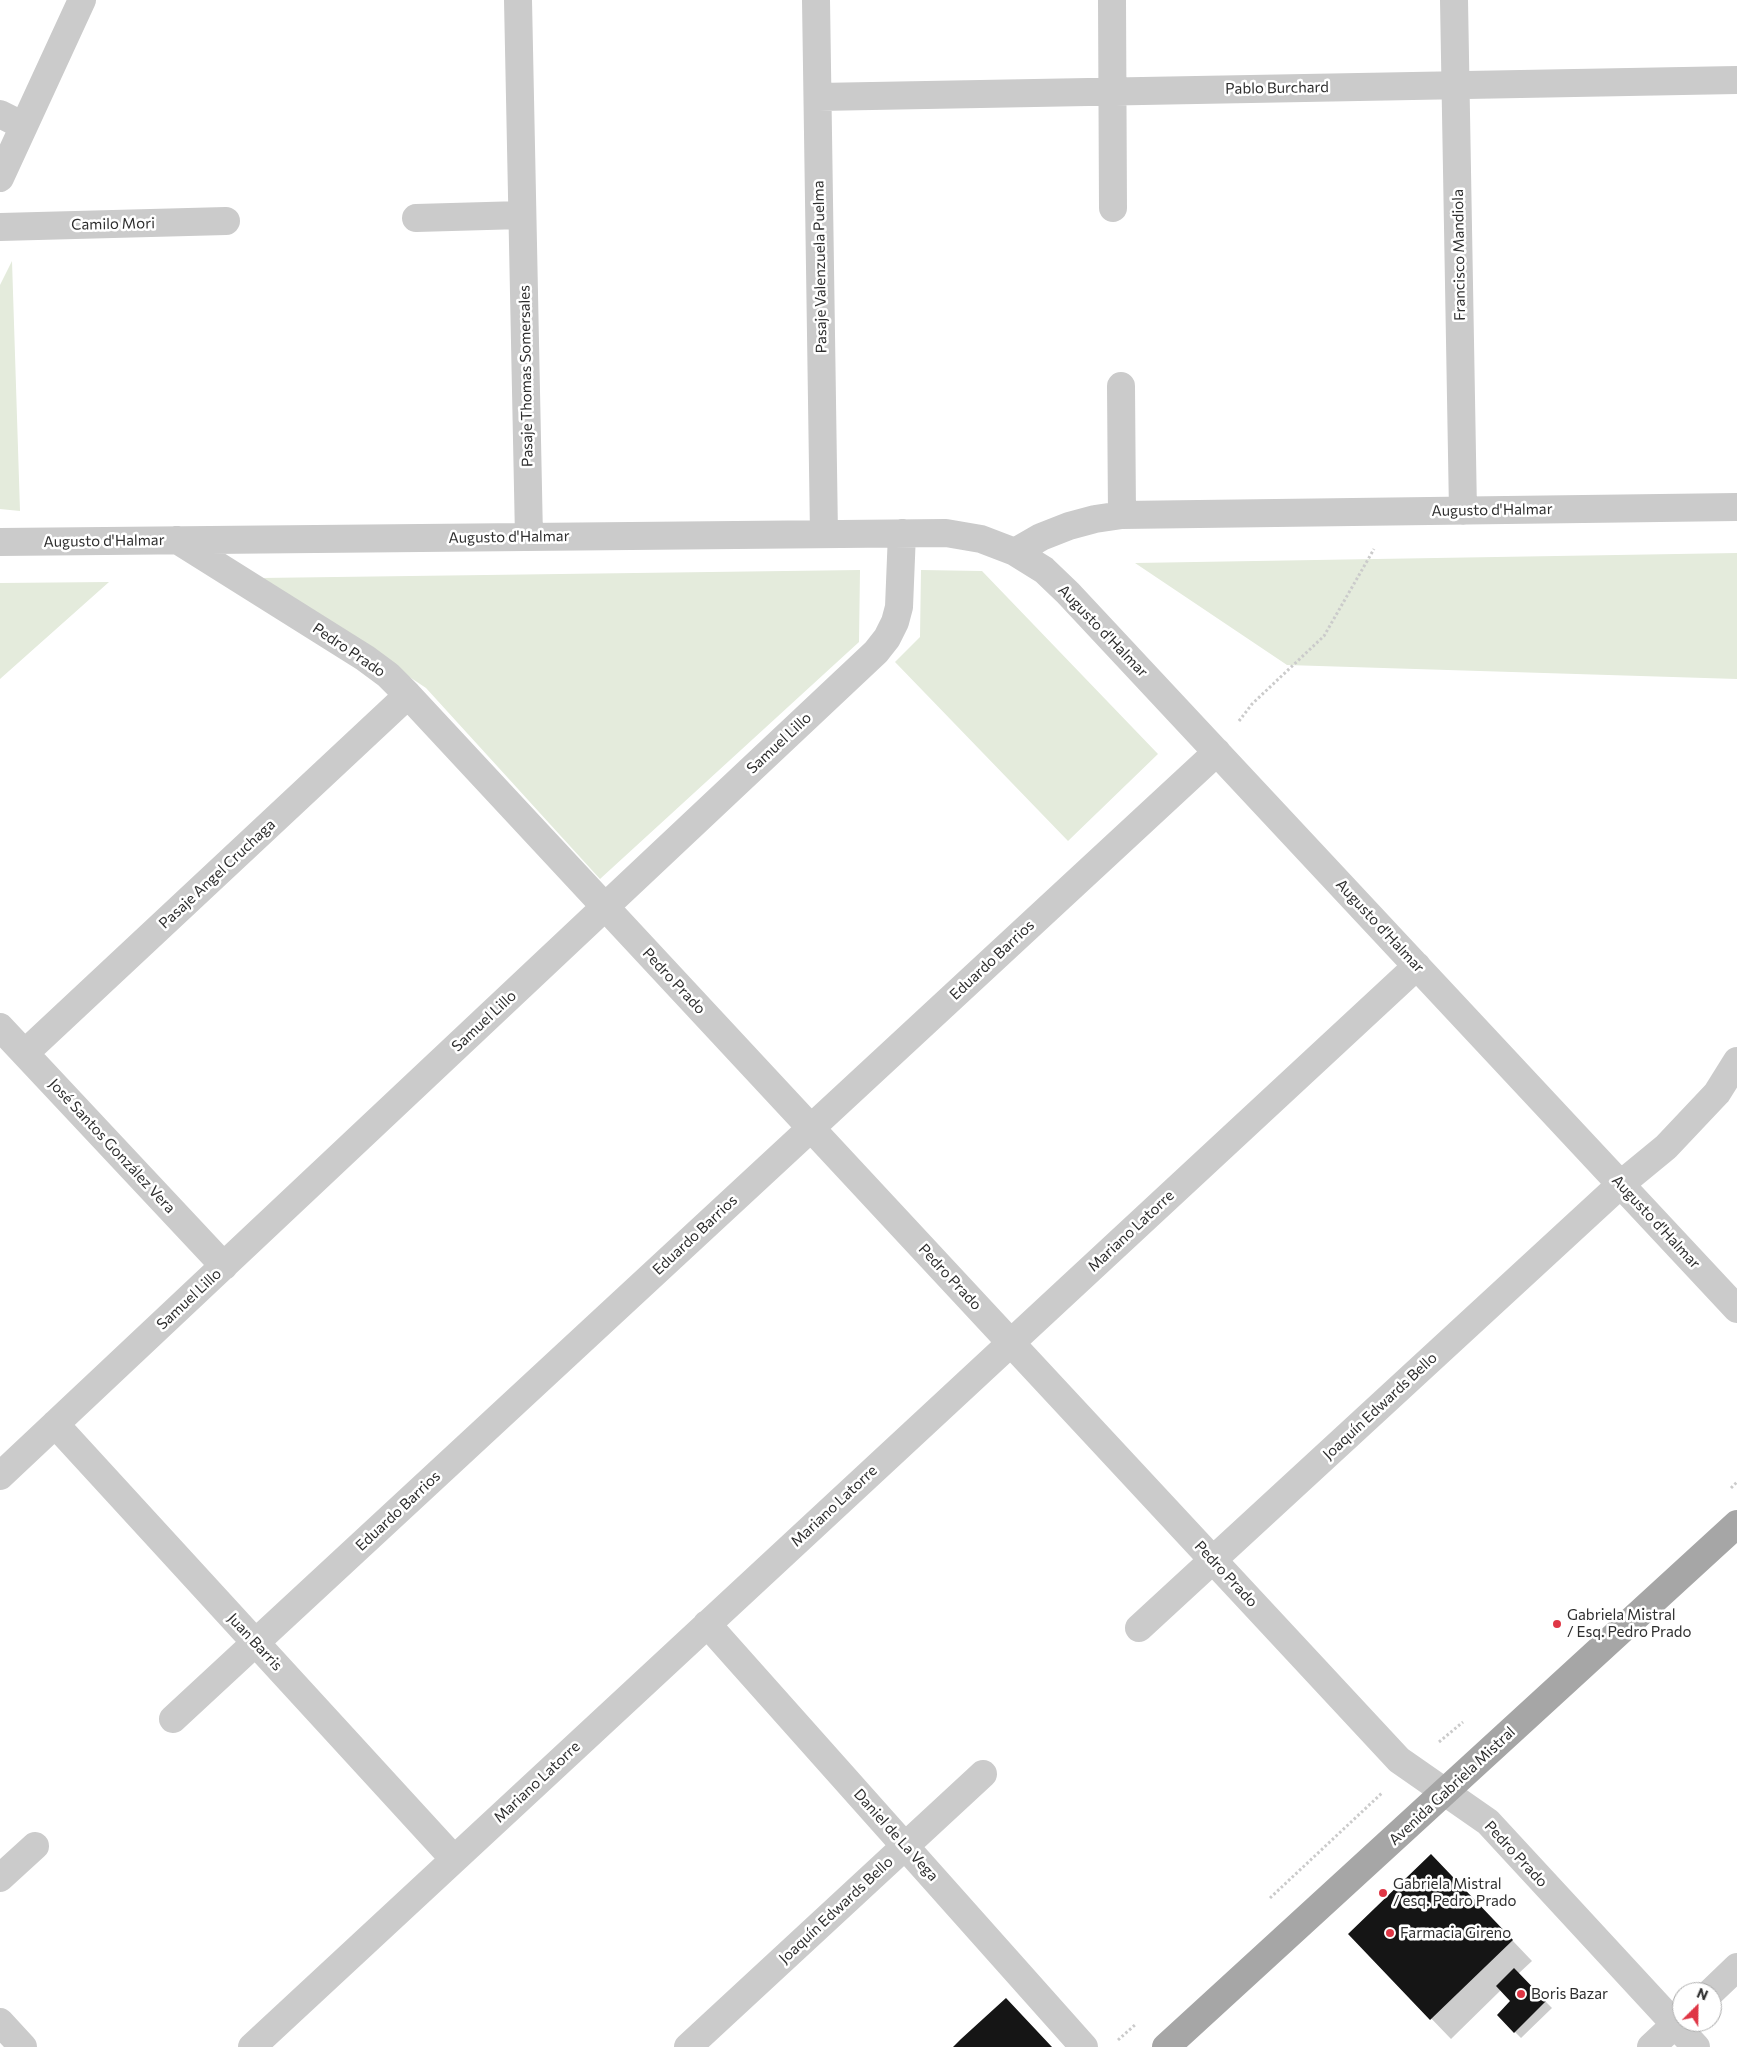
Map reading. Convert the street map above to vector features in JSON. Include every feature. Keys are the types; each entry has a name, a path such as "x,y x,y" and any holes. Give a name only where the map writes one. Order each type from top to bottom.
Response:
{"main road":[{"name":"Avenida Gabriela Mistral","path":"1166,2047 1737,1524"}],"street":[{"path":"0,178 82,0"},
{"name":"Pasaje Thomas Somersales","path":"518,0 529,537"},
{"name":"Pasaje Valenzuela Puelma","path":"816,0 824,534"},
{"path":"1112,0 1114,208"},
{"name":"Francisco Mandiola","path":"1454,0 1463,511"},
{"name":"Pablo Burchard","path":"818,97 1737,80"},
{"path":"0,114 24,126"},
{"path":"416,218 522,215"},
{"name":"Camilo Mori","path":"0,227 226,221"},
{"path":"1121,386 1122,515"},
{"name":"Augusto d'Halmar","path":"1015,552 1041,537 1070,526 1095,519 1122,515 1737,507"},
{"name":"Samuel Lillo","path":"0,1476 881,645 895,622 899,607 902,533"},
{"name":"Augusto d'Halmar","path":"0,542 946,533 982,539 1015,552 1044,570 1068,593 1737,1308"},
{"name":"Pedro Prado","path":"178,540 365,658 388,675 1399,1760 1488,1822 1672,2016"},
{"name":"Pasaje Angel Cruchaga","path":"25,1054 408,695"},
{"name":"Eduardo Barrios","path":"173,1719 1217,752"},
{"name":"Mariano Latorre","path":"252,2047 1417,966"},
{"name":"José Santos González Vera","path":"0,1026 224,1266"},
{"name":"Joaquín Edwards Bello","path":"1139,1628 1621,1184 1666,1148 1717,1093 1737,1061"},
{"name":"Juan Barris","path":"55,1424 454,1859"},
{"name":"Daniel de La Vega","path":"707,1624 1084,2047"},
{"name":"Joaquín Edwards Bello","path":"688,2047 984,1774"},
{"path":"0,1878 35,1846"},
{"path":"1721,1982 1737,1967"},
{"path":"0,2022 23,2047"},
{"path":"1651,2047 1672,2028"},
{"name":"Pedro Prado","path":"1685,2032 1696,2047"}],"path":[{"path":"1217,752 1252,704 1324,636 1395,511"}],"green space":[{"path":"12,261 20,511 0,509 0,285"},
{"path":"1737,553 1737,679 1287,665 1135,563"},
{"path":"860,570 859,642 600,879 426,688 261,578"},
{"path":"921,570 982,571 1158,754 1068,841 895,662 920,637"},
{"path":"109,582 0,679 0,583"}],"building":[{"path":"1431,1854 1513,1940 1430,2020 1348,1934"},
{"name":"Boris Bazar","path":"1514,1968 1546,2001 1514,2033 1497,2015 1510,2001 1496,1986"},
{"path":"1006,1998 1052,2047 953,2047 961,2039"}],"place":[{"name":"Gabriela Mistral / Esq. Pedro Prado","path":"1557,1624"},
{"name":"Gabriela Mistral / esq. Pedro Prado","path":"1383,1893"},
{"name":"Farmacia Gireno","path":"1390,1933"},
{"name":"Boris Bazar","path":"1521,1994"}]}
